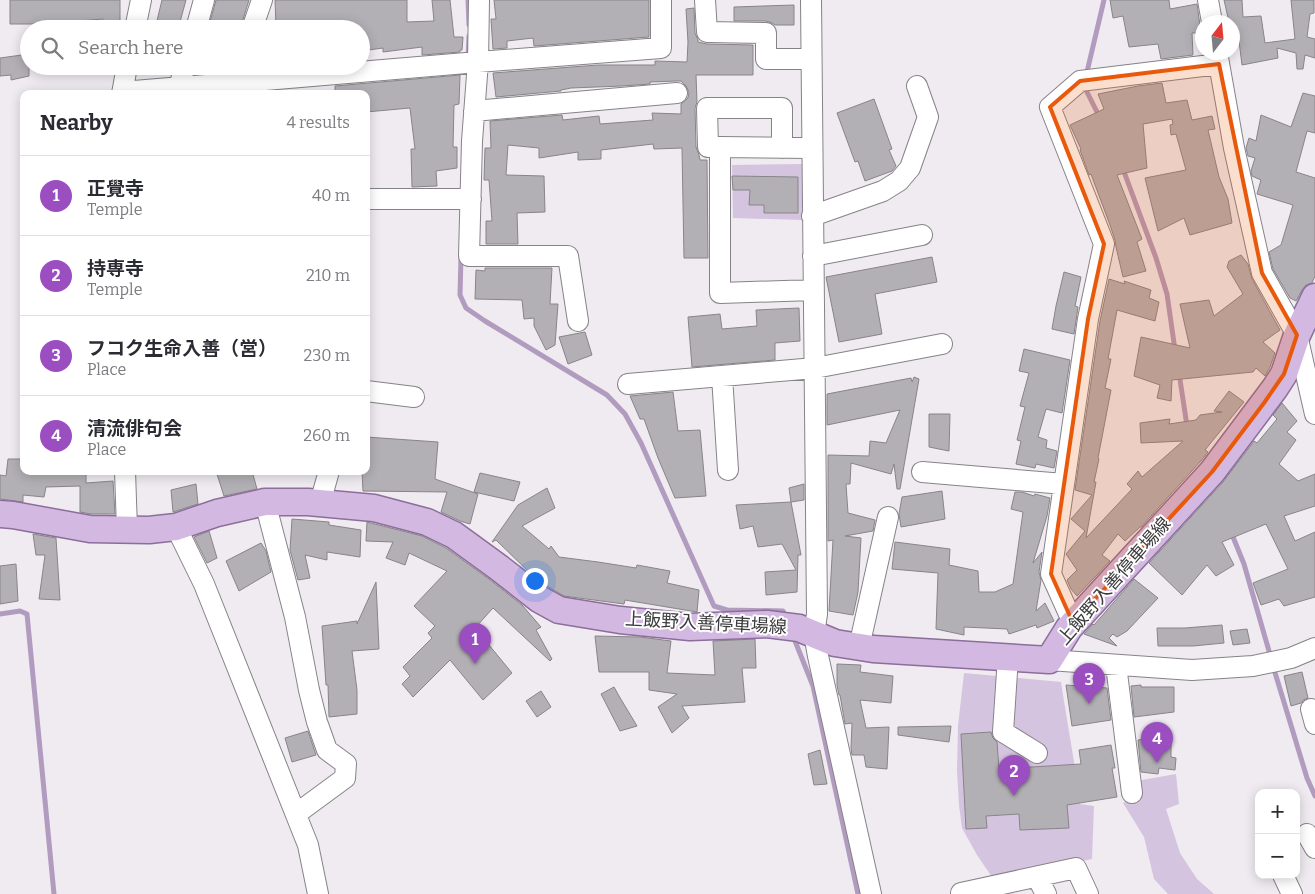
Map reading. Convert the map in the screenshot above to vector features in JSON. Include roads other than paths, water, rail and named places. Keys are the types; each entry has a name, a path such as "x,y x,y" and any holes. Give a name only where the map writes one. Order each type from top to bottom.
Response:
{"main road":[{"name":"上飯野入善停車場線","path":"0,514 90,529 149,530 176,527 217,513 266,502 320,503 374,508 426,522 454,535 539,599 559,610 620,620 690,626 767,624 799,628 835,643 873,649 1049,660 1069,628 1212,472 1280,381 1297,335 1315,297"}],"street":[{"path":"137,20 141,0"},
{"path":"198,20 204,0"},
{"path":"255,20 262,0"},
{"path":"479,0 469,256 568,256 578,322"},
{"path":"370,68 478,62 661,48 661,0"},
{"path":"705,0 707,32 766,33 766,59 810,59"},
{"path":"811,0 810,59 817,614 814,634 871,894"},
{"path":"1208,0 1211,15"},
{"path":"1073,624 1051,574 1088,319 1104,244 1050,107 1080,81 1206,60"},
{"path":"1218,60 1234,148 1262,273 1297,335 1315,414"},
{"path":"123,90 125,75"},
{"path":"179,87 182,75"},
{"path":"150,90 179,87 237,75"},
{"path":"812,216 883,191 899,181 910,168 928,117 917,86"},
{"path":"474,111 677,93"},
{"path":"782,148 782,108 707,108 708,147 782,148 812,148"},
{"path":"720,147 720,293 813,290"},
{"path":"370,199 471,199"},
{"path":"812,256 922,235"},
{"path":"628,384 815,368 942,344"},
{"path":"722,376 728,470"},
{"path":"370,392 414,397"},
{"path":"922,472 1064,484"},
{"path":"125,475 127,529"},
{"path":"320,503 328,475"},
{"path":"266,502 296,617 309,690 317,722 327,750 346,764 345,778 296,814"},
{"path":"859,647 888,517"},
{"path":"176,527 204,584 308,845 318,894"},
{"path":"1049,660 1192,670 1253,666 1292,658 1315,648"},
{"path":"1008,657 1004,732 1037,753"},
{"path":"1116,665 1132,793"},
{"path":"961,894 1041,885 1076,868 1088,894"},
{"path":"1285,879 1292,894"}],"waterway":[{"path":"468,0 469,25"},
{"path":"1086,76 1104,0"},
{"path":"468,60 469,36"},
{"path":"1085,85 1100,118"},
{"path":"1123,169 1156,258 1167,294 1175,350"},
{"path":"461,256 460,295 466,308 607,395 625,414 641,443 714,606 727,610 783,611 786,619"},
{"path":"1179,373 1187,426"},
{"path":"1231,532 1244,564 1271,658"},
{"path":"0,614 20,611 27,614 54,894"},
{"path":"793,636 813,686 858,894"},
{"path":"1273,666 1307,778 1315,796"}],"place":[{"name":"正覺寺","path":"475,664"},
{"name":"フコク生命入善（営）","path":"1089,704"},
{"name":"清流俳句会","path":"1157,763"},
{"name":"持専寺","path":"1014,796"}]}
